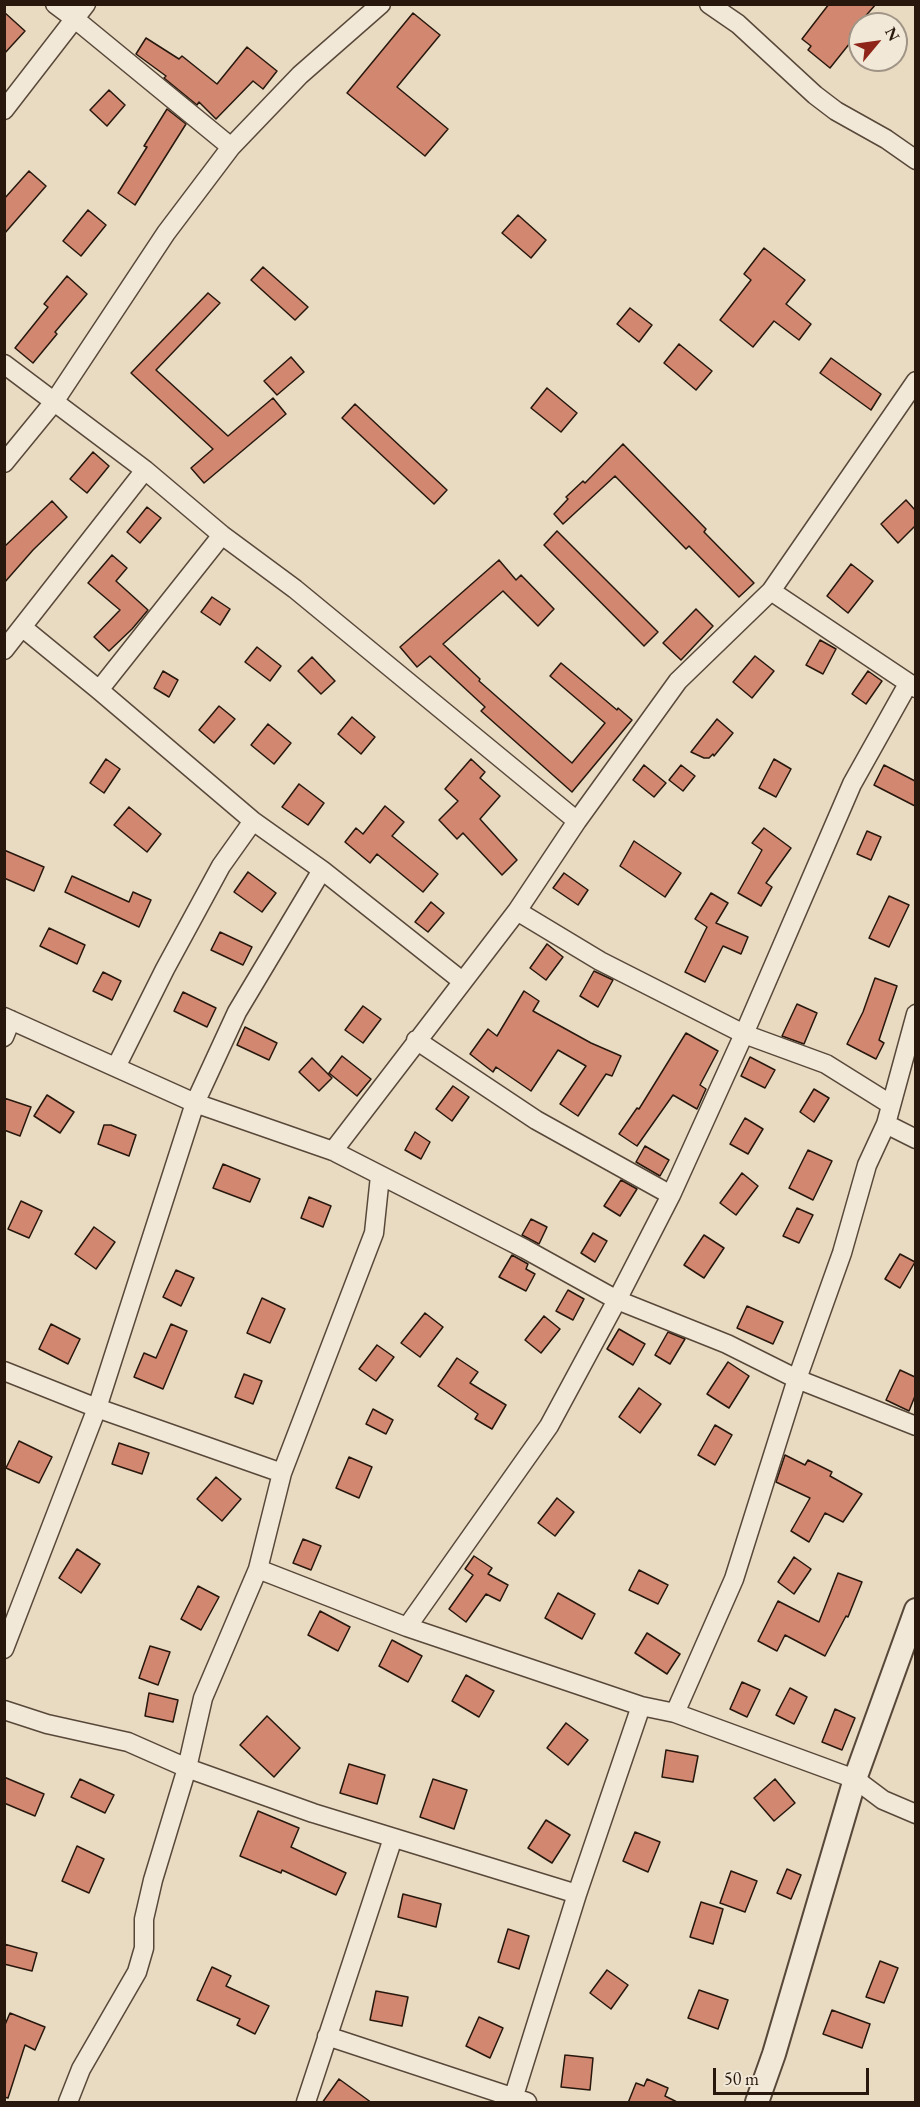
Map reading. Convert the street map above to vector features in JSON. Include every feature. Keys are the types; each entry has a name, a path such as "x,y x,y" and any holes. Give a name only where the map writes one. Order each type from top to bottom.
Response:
{"street":[{"path":"55,4 81,12 231,147"},
{"path":"4,463 54,402 166,233 231,147 300,75 381,4"},
{"path":"709,4 738,24 836,111 886,139 915,160"},
{"path":"4,110 81,12"},
{"path":"4,364 145,470 222,535 295,589 577,821"},
{"path":"333,1151 517,911 577,821 678,681 771,591 915,381"},
{"path":"4,650 145,470"},
{"path":"99,690 222,535"},
{"path":"407,1627 549,1426 617,1300 671,1195 744,1034 852,784 912,686 771,591"},
{"path":"22,627 253,821 322,870 462,981"},
{"path":"116,1067 165,969 221,866 253,821"},
{"path":"4,1648 97,1408 195,1103 237,1012 322,870"},
{"path":"517,911 600,962 744,1034 826,1064 890,1104"},
{"path":"675,1713 734,1579 798,1379 842,1252 867,1166 886,1124 915,1014"},
{"path":"4,1037 8,1019 195,1103 333,1151 617,1300 727,1344 798,1379 915,1426"},
{"path":"416,1040 536,1120 671,1195"},
{"path":"886,1124 915,1139"},
{"path":"68,2103 81,2070 137,1972 144,1948 144,1919 153,1880 187,1768 202,1698 258,1569 282,1473 374,1233 380,1176"},
{"path":"4,1371 97,1408 282,1473"},
{"path":"258,1569 407,1627 641,1706 675,1713 855,1779 883,1800 915,1814"},
{"path":"758,2103 855,1779 915,1611"},
{"path":"327,2036 517,2101 577,1894 641,1706"},
{"path":"4,1710 47,1724 128,1742 187,1768 313,1813 577,1894"},
{"path":"306,2103 393,1838"}],"building":[{"path":"829,4 876,4 869,12 848,12 848,46 830,68 808,50 811,46 802,39"},
{"path":"4,12 25,31 4,54"},
{"path":"413,13 440,35 397,87 448,129 425,156 347,93"},
{"path":"146,38 179,59 182,56 217,84 247,47 277,71 263,89 253,81 216,119 199,102 197,105 164,78 166,76 136,54"},
{"path":"109,90 125,105 107,126 90,110"},
{"path":"167,109 186,124 135,205 118,193 147,147 144,146"},
{"path":"29,171 46,186 4,234 4,199"},
{"path":"88,210 106,225 81,256 63,241"},
{"path":"518,215 546,240 531,258 502,233"},
{"path":"764,248 805,280 786,304 811,324 799,340 774,321 753,347 720,320 751,280 744,274"},
{"path":"263,267 308,307 295,320 251,280"},
{"path":"67,276 87,294 33,363 15,348 48,307 44,304"},
{"path":"208,293 220,303 156,370 228,436 273,398 286,414 204,483 191,468 213,449 131,373"},
{"path":"630,308 652,325 639,342 617,324"},
{"path":"679,344 712,371 696,390 664,363"},
{"path":"291,357 304,372 277,395 264,381"},
{"path":"831,358 881,394 871,410 820,373"},
{"path":"547,388 577,413 561,432 531,408"},
{"path":"355,404 447,490 434,504 342,418"},
{"path":"623,444 706,529 704,532 754,583 739,597 689,546 686,549 615,476 563,524 554,514 568,499 566,497 583,481 585,483"},
{"path":"93,452 109,466 87,493 70,479"},
{"path":"906,500 915,510 915,526 898,543 881,524"},
{"path":"52,501 67,517 33,550 4,583 4,547"},
{"path":"147,507 161,518 140,543 127,532"},
{"path":"557,531 658,632 644,646 544,545"},
{"path":"112,555 127,568 116,581 148,610 109,651 94,637 120,610 88,583"},
{"path":"499,560 516,580 521,575 554,609 538,626 503,591 443,644 480,679 479,681 572,763 605,723 550,676 561,663 632,720 572,792 481,711 485,707 430,656 417,667 400,647"},
{"path":"851,564 873,581 848,613 827,596"},
{"path":"212,597 230,609 220,625 201,612"},
{"path":"696,609 713,626 681,660 663,643"},
{"path":"820,640 836,649 823,674 806,665"},
{"path":"257,647 281,666 270,681 245,662"},
{"path":"755,656 774,671 752,698 733,682"},
{"path":"312,657 335,681 321,694 298,671"},
{"path":"163,671 178,680 169,697 154,688"},
{"path":"868,671 882,681 866,704 852,694"},
{"path":"219,706 235,719 214,743 199,730"},
{"path":"352,717 375,737 361,754 338,734"},
{"path":"717,719 733,733 714,756 713,754 709,758 704,758 691,752"},
{"path":"268,724 291,743 274,764 251,745"},
{"path":"106,759 120,769 104,793 90,783"},
{"path":"471,759 485,772 480,778 500,796 480,819 517,860 502,875 463,833 457,839 439,820 458,801 445,789"},
{"path":"774,759 791,769 776,797 759,788"},
{"path":"644,765 666,783 654,797 633,780"},
{"path":"681,765 695,776 683,791 669,780"},
{"path":"884,765 915,781 915,806 874,785"},
{"path":"299,784 324,803 308,825 282,807"},
{"path":"385,806 404,822 392,836 438,874 423,892 377,854 370,863 345,842 356,828 363,834"},
{"path":"129,807 161,834 147,852 114,825"},
{"path":"764,828 791,848 766,883 772,887 761,906 738,893 762,850 752,843"},
{"path":"867,831 881,837 871,860 857,854"},
{"path":"634,841 681,873 665,897 620,866"},
{"path":"4,850 44,867 34,891 4,878"},
{"path":"248,872 276,893 262,912 234,892"},
{"path":"564,873 588,890 578,905 553,888"},
{"path":"72,876 129,902 133,892 151,900 139,927 65,892"},
{"path":"711,893 728,903 716,923 748,937 741,954 723,946 705,982 685,972 707,927 695,919"},
{"path":"889,896 909,905 889,947 869,938"},
{"path":"431,902 444,913 428,932 415,922"},
{"path":"49,928 85,945 77,964 40,946"},
{"path":"220,932 252,947 243,965 211,950"},
{"path":"547,944 563,957 546,980 530,968"},
{"path":"594,971 613,980 598,1007 580,996"},
{"path":"103,972 121,981 112,1000 93,991"},
{"path":"875,978 897,986 879,1040 884,1043 876,1059 847,1044 863,1012"},
{"path":"524,991 539,1001 533,1011 591,1043 621,1056 612,1076 606,1074 578,1116 560,1104 586,1066 558,1050 531,1091 496,1067 493,1072 470,1054 488,1029 497,1036"},
{"path":"183,992 216,1008 207,1027 174,1011"},
{"path":"797,1004 817,1013 804,1044 782,1036"},
{"path":"363,1006 381,1019 363,1043 345,1030"},
{"path":"245,1027 277,1043 269,1060 237,1045"},
{"path":"686,1033 718,1051 700,1085 706,1089 697,1109 673,1095 637,1146 619,1134 637,1108 639,1109"},
{"path":"342,1056 371,1079 357,1096 329,1073"},
{"path":"750,1057 775,1070 765,1088 741,1076"},
{"path":"312,1058 332,1078 319,1091 299,1072"},
{"path":"453,1086 469,1097 452,1121 436,1109"},
{"path":"814,1089 829,1098 814,1122 800,1112"},
{"path":"47,1095 74,1112 60,1133 34,1116"},
{"path":"4,1098 31,1107 20,1136 4,1130"},
{"path":"745,1118 763,1129 748,1154 730,1144"},
{"path":"104,1125 111,1125 136,1135 129,1156 98,1144"},
{"path":"415,1132 430,1142 421,1159 405,1150"},
{"path":"645,1146 669,1160 660,1176 636,1162"},
{"path":"808,1150 832,1161 813,1200 789,1188"},
{"path":"223,1164 260,1179 250,1202 213,1188"},
{"path":"742,1173 758,1186 736,1215 720,1203"},
{"path":"621,1180 637,1189 620,1216 604,1206"},
{"path":"309,1197 331,1206 323,1227 301,1218"},
{"path":"21,1201 42,1211 29,1238 8,1229"},
{"path":"797,1208 813,1215 799,1243 783,1236"},
{"path":"531,1219 547,1227 539,1244 522,1235"},
{"path":"94,1227 115,1242 96,1269 75,1254"},
{"path":"593,1233 607,1241 595,1262 581,1253"},
{"path":"704,1235 724,1248 704,1278 684,1265"},
{"path":"900,1254 915,1262 900,1288 885,1279"},
{"path":"512,1255 528,1264 526,1269 535,1274 526,1291 499,1277"},
{"path":"176,1270 194,1278 181,1306 163,1297"},
{"path":"568,1290 584,1299 573,1320 556,1311"},
{"path":"262,1298 285,1309 270,1343 247,1333"},
{"path":"747,1306 783,1322 773,1344 737,1328"},
{"path":"425,1313 443,1327 420,1357 401,1343"},
{"path":"544,1316 560,1329 541,1353 525,1340"},
{"path":"51,1324 80,1339 68,1364 39,1349"},
{"path":"171,1324 187,1331 163,1389 134,1377 144,1353 156,1358"},
{"path":"619,1329 645,1344 633,1365 607,1349"},
{"path":"668,1332 685,1339 670,1364 655,1355"},
{"path":"377,1345 394,1357 376,1381 359,1369"},
{"path":"457,1358 478,1372 470,1383 506,1405 492,1429 475,1419 478,1414 438,1386"},
{"path":"728,1362 749,1376 729,1408 707,1394"},
{"path":"900,1370 915,1377 915,1396 909,1411 886,1400"},
{"path":"244,1374 262,1381 253,1404 235,1397"},
{"path":"639,1388 661,1404 640,1433 619,1417"},
{"path":"373,1409 393,1420 386,1434 366,1424"},
{"path":"715,1425 732,1435 715,1465 698,1455"},
{"path":"19,1441 52,1457 39,1483 6,1468"},
{"path":"119,1443 149,1453 142,1474 112,1464"},
{"path":"785,1455 805,1465 808,1460 832,1472 830,1476 862,1494 843,1522 825,1513 809,1542 791,1531 810,1498 776,1482"},
{"path":"349,1457 372,1467 359,1498 336,1488"},
{"path":"216,1477 241,1499 222,1521 197,1499"},
{"path":"557,1498 574,1512 555,1536 538,1523"},
{"path":"303,1539 321,1546 311,1570 293,1563"},
{"path":"77,1549 100,1564 81,1593 59,1578"},
{"path":"474,1556 492,1568 488,1574 508,1585 500,1601 486,1594 466,1622 449,1609 473,1575 465,1569"},
{"path":"794,1557 811,1569 794,1594 778,1582"},
{"path":"639,1570 668,1585 658,1604 629,1590"},
{"path":"838,1573 862,1582 848,1617 846,1616 825,1656 785,1635 777,1651 758,1641 778,1601 819,1622"},
{"path":"198,1586 219,1597 201,1630 181,1619"},
{"path":"558,1593 595,1614 582,1639 545,1618"},
{"path":"320,1611 350,1627 338,1651 308,1635"},
{"path":"647,1633 680,1654 667,1674 635,1653"},
{"path":"392,1640 422,1656 408,1682 379,1666"},
{"path":"150,1646 170,1652 158,1685 139,1678"},
{"path":"466,1675 494,1691 479,1717 452,1701"},
{"path":"742,1682 760,1690 747,1717 730,1709"},
{"path":"790,1688 807,1697 794,1724 776,1715"},
{"path":"149,1693 178,1700 173,1722 145,1716"},
{"path":"835,1709 855,1718 842,1750 822,1742"},
{"path":"267,1716 300,1748 274,1777 240,1745"},
{"path":"566,1723 588,1740 568,1765 547,1748"},
{"path":"666,1750 698,1756 693,1782 662,1777"},
{"path":"349,1764 385,1775 377,1804 340,1793"},
{"path":"4,1777 44,1794 35,1816 4,1803"},
{"path":"80,1779 114,1795 105,1813 71,1797"},
{"path":"433,1779 467,1790 454,1829 420,1817"},
{"path":"775,1779 795,1803 774,1821 754,1798"},
{"path":"258,1811 299,1828 291,1847 346,1873 336,1895 282,1870 281,1873 240,1856"},
{"path":"546,1820 570,1835 552,1863 528,1848"},
{"path":"635,1832 660,1842 648,1872 623,1861"},
{"path":"77,1846 104,1859 89,1893 62,1881"},
{"path":"787,1869 801,1875 791,1899 777,1893"},
{"path":"731,1871 757,1881 745,1912 720,1903"},
{"path":"403,1894 441,1904 436,1927 398,1917"},
{"path":"701,1902 723,1909 713,1944 690,1937"},
{"path":"508,1929 529,1936 519,1969 498,1962"},
{"path":"4,1944 37,1953 32,1971 4,1964"},
{"path":"880,1961 898,1968 884,2003 866,1997"},
{"path":"212,1967 231,1976 226,1986 269,2006 255,2034 237,2025 240,2019 197,2000"},
{"path":"607,1970 628,1985 611,2009 590,1993"},
{"path":"699,1990 728,2000 718,2029 688,2018"},
{"path":"376,1991 408,1997 402,2026 370,2020"},
{"path":"832,2010 870,2024 862,2048 823,2034"},
{"path":"10,2013 45,2027 35,2050 25,2045 8,2098 4,2097 4,2027"},
{"path":"479,2017 503,2028 490,2058 466,2046"},
{"path":"565,2055 593,2058 590,2090 561,2087"},
{"path":"339,2079 372,2103 322,2103"},
{"path":"647,2079 668,2088 665,2096 679,2103 628,2103 636,2083 644,2086"}]}
